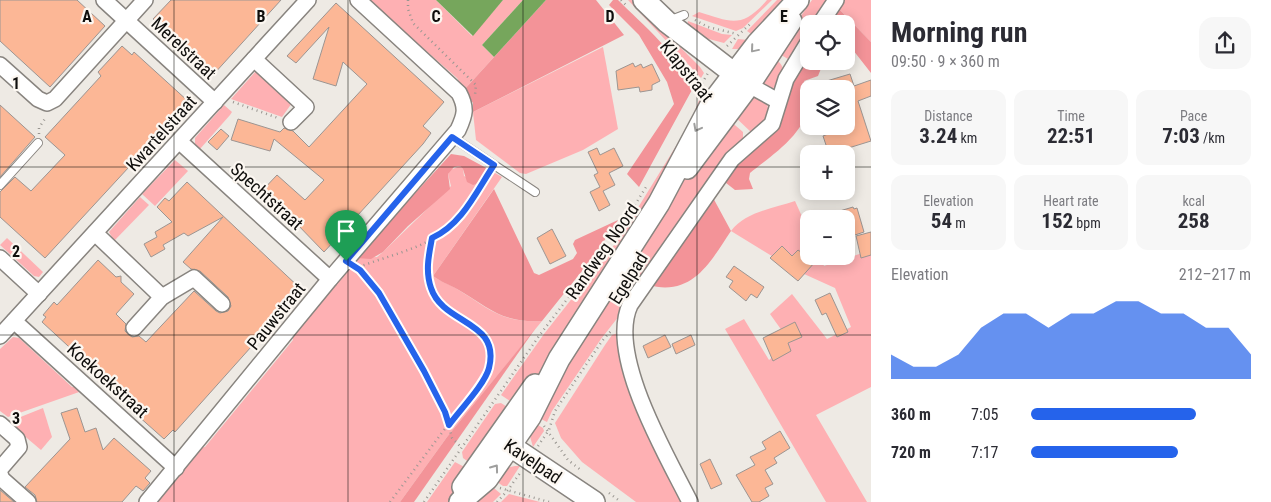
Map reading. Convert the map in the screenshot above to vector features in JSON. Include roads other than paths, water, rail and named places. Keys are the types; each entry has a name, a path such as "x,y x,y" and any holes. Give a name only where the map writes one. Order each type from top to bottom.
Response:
{"main road":[{"name":"Randweg Noord","path":"456,502 461,490 504,441 626,259 733,73 798,0"},
{"name":"Randweg Noord","path":"659,203 702,95 733,73 804,0"},
{"name":"Klapstraat","path":"636,3 670,25 733,73"},
{"name":"Randweg Noord","path":"460,502 487,479 504,441"},
{"name":"Kavelpad","path":"504,441 530,459 601,497"}],"street":[{"name":"Merelstraat","path":"104,0 217,100"},
{"name":"Merelstraat","path":"127,20 146,0"},
{"name":"Kwartelstraat","path":"0,336 308,0"},
{"name":"Pauwstraat","path":"147,502 330,279 351,264 452,137 464,118 466,106 459,93 358,0"},
{"path":"826,15 836,0"},
{"path":"0,64 38,99 47,103 55,99 127,20"},
{"name":"Egelpad","path":"690,502 650,423 632,375 627,355 624,317 630,305 732,159 772,124 778,101 791,68 800,54"},
{"path":"254,59 306,106 291,122"},
{"path":"733,73 778,101"},
{"name":"Spechtstraat","path":"179,141 330,279"},
{"path":"95,233 162,297"},
{"path":"0,258 38,294"},
{"path":"134,328 162,297 194,278 222,304"},
{"name":"Koekoekstraat","path":"14,320 176,468"},
{"path":"0,424 17,439 18,447 0,469"},
{"path":"0,474 2,479 28,502"}],"lane":[{"path":"452,137 535,192"},
{"path":"0,185 38,143"}]}
